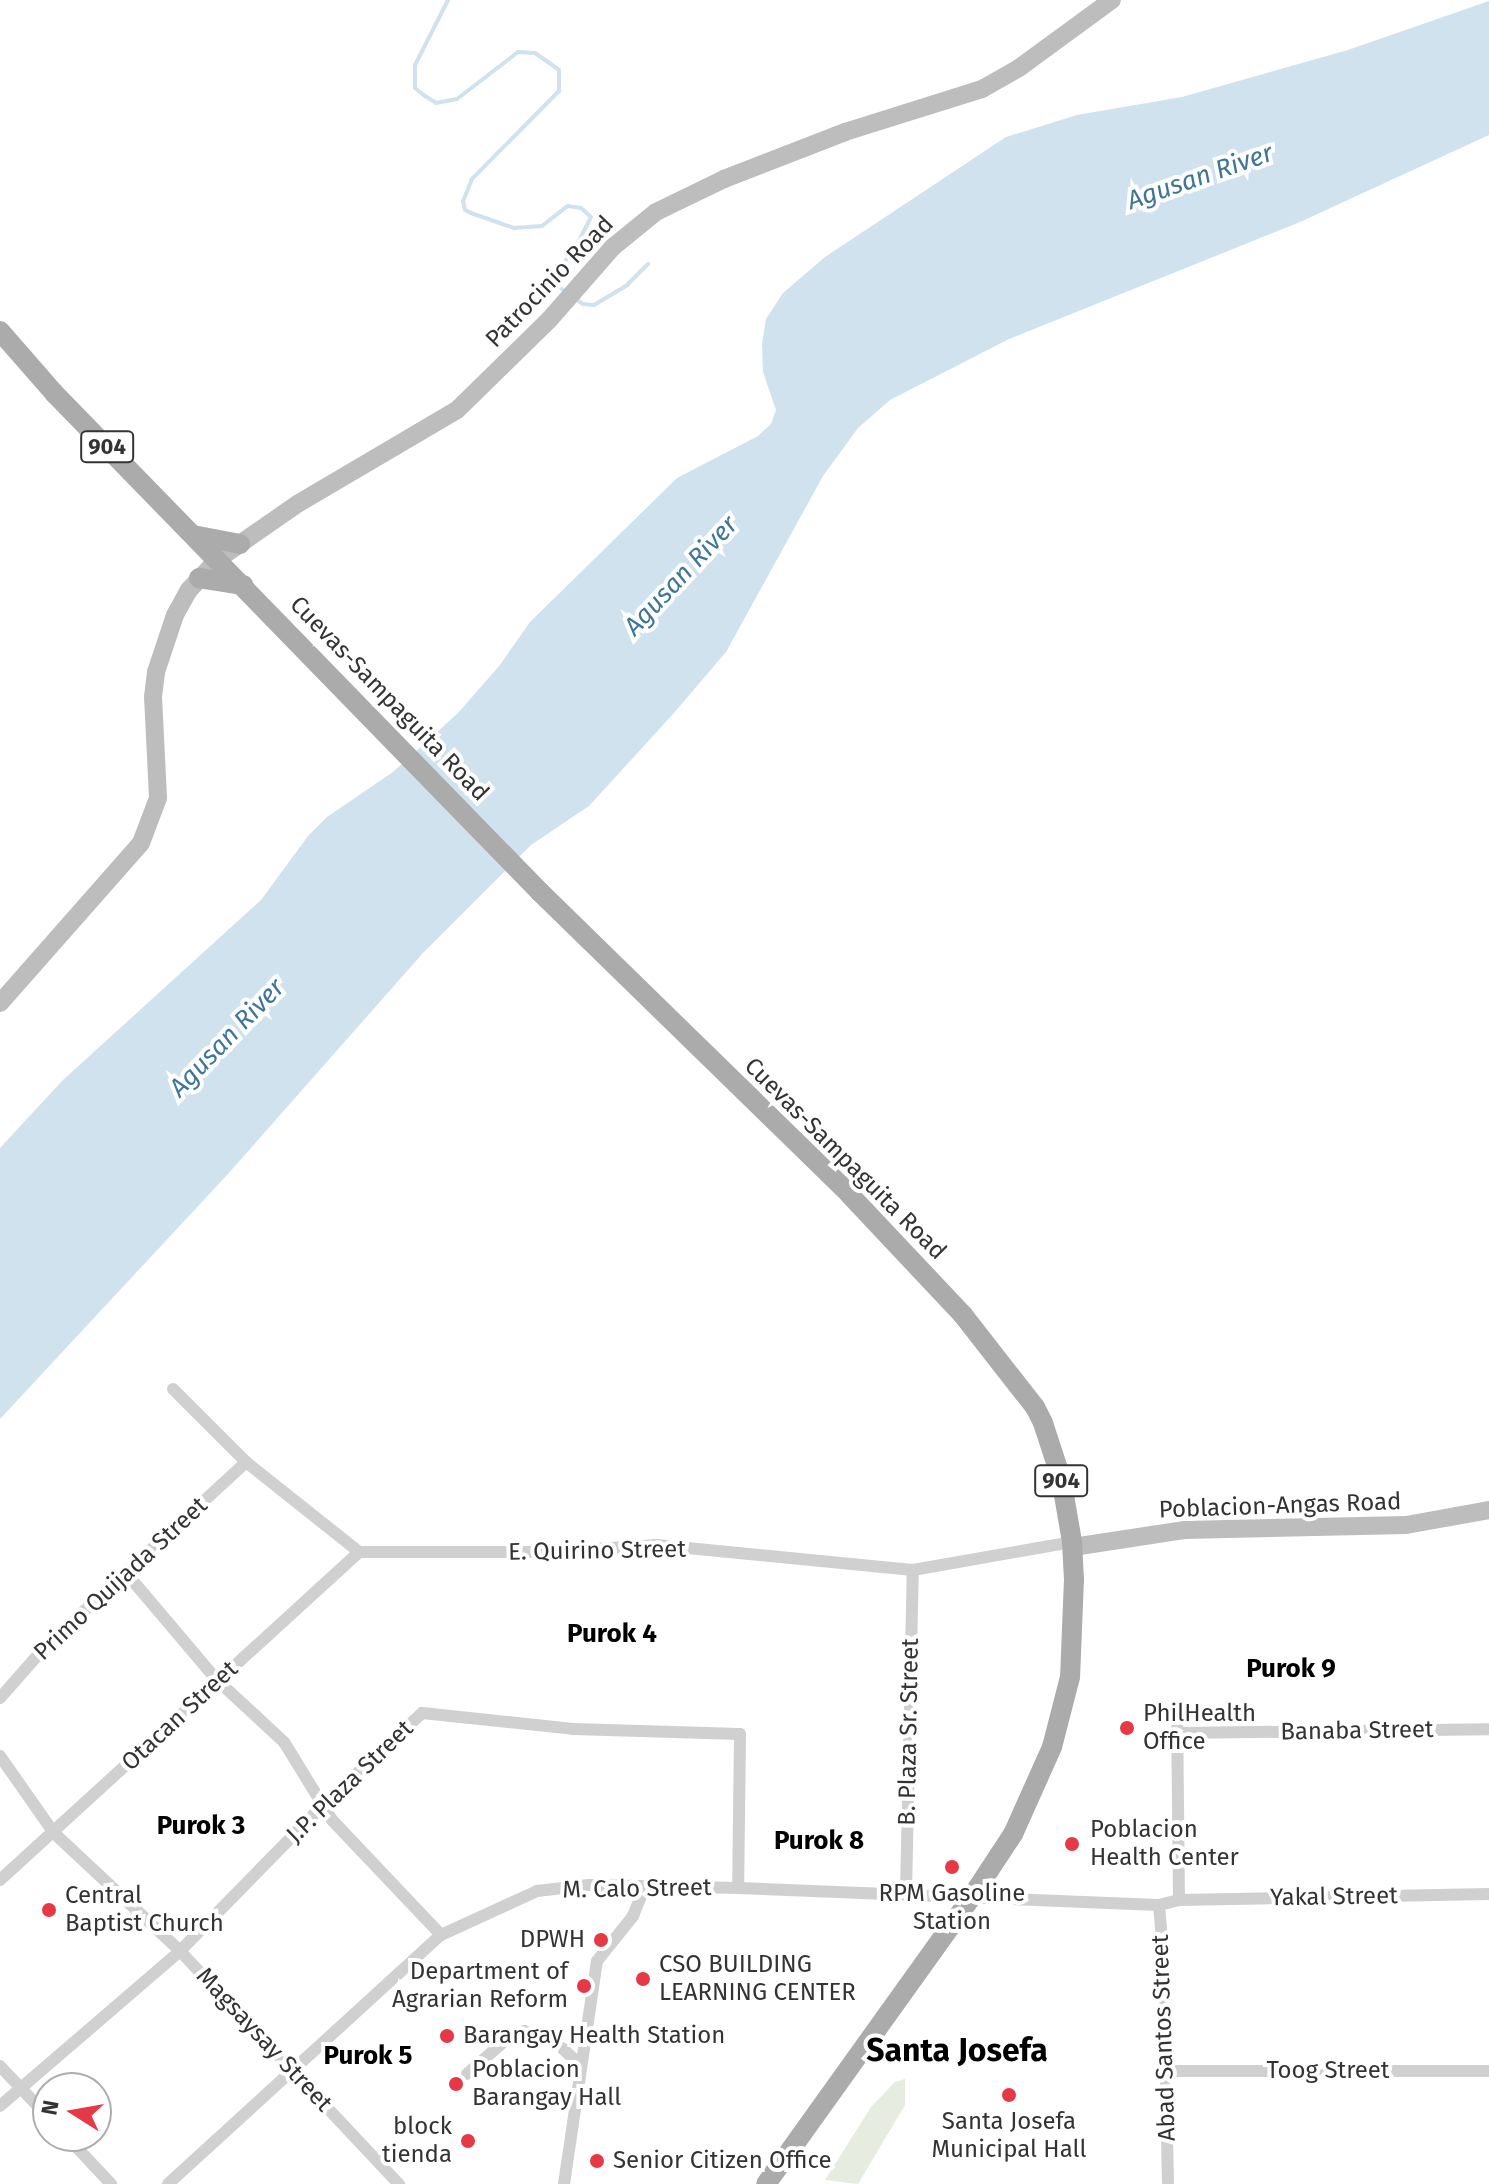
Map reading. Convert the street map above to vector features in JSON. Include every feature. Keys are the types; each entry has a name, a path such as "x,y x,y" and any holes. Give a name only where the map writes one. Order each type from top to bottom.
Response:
{"main road":[{"name":"Cuevas-Sampaguita Road","path":"0,331 39,377 540,892 850,1195 963,1315 1035,1407 1043,1423 1061,1478 1073,1544 1074,1638 1060,1722 1026,1809 973,1895 766,2184"},
{"path":"194,536 240,544 242,584 199,578 194,536"}],"street":[{"name":"Patrocinio Road","path":"0,1003 119,871 141,843 151,824 158,785 153,697 156,672 175,615 199,578 218,559 299,503 457,410 549,320 613,247 656,212 724,179 845,132 982,89 1019,68 1112,0"},
{"path":"173,1389 246,1462 359,1552"},
{"name":"Primo Quijada Street","path":"0,1698 44,1648 246,1462"},
{"name":"Poblacion-Angas Road","path":"1073,1544 1184,1530 1406,1525 1489,1510"},
{"name":"E. Quirino Street","path":"359,1552 547,1552 657,1545 913,1570 1073,1544"},
{"name":"Otacan Street","path":"0,1880 359,1552"},
{"name":"B. Plaza Sr. Street","path":"906,1894 913,1570"},
{"path":"127,1574 217,1680 284,1742 345,1835 441,1935"},
{"name":"J.P. Plaza Street","path":"0,2106 19,2086 180,1951 323,1805 422,1713 573,1729 740,1734 738,1888"},
{"name":"Abad Santos Street","path":"1168,2184 1167,2071 1159,1905 1179,1900 1177,1715"},
{"name":"Banaba Street","path":"1178,1733 1489,1729"},
{"name":"Magsaysay Street","path":"0,1756 54,1833 180,1951 399,2184"},
{"name":"M. Calo Street","path":"168,2184 441,1935 537,1891 589,1885 973,1895"},
{"path":"564,2184 597,1961 633,1916 645,1886"},
{"name":"Yakal Street","path":"1179,1900 1489,1894"},
{"path":"973,1895 1159,1905"},
{"path":"467,2074 507,2039 524,2031 541,2035 563,2049 577,2062 580,2074"},
{"path":"0,2066 32,2100"},
{"name":"Toog Street","path":"1167,2071 1489,2071"},
{"path":"81,2152 111,2184"}],"shaded area":[{"path":"905,2079 905,2105 858,2184 825,2180 871,2107 895,2082"}],"water":[{"name":"Agusan River","path":"1489,1 1489,135 1300,222 1009,339 890,400 858,428 823,476 726,652 673,714 589,806 531,845 423,953 227,1175 0,1419 0,1148 63,1080 261,900 308,836 327,817 393,772 458,713 500,665 530,622 677,478 758,436 771,424 776,410 763,372 762,344 766,319 783,293 825,257 1006,137 1077,115 1182,97 1348,50"}],"waterway":[{"path":"448,0 415,65 415,88 436,103 457,99 518,52 535,53 559,70 559,91 472,179 463,201 465,210 514,228 542,226 568,206 581,208 591,217 575,249 557,271 558,286 567,293"},
{"path":"574,298 583,304 594,305 627,285 648,264"}],"place":[{"name":"PhilHealth Office","path":"1127,1728"},
{"name":"Poblacion Health Center","path":"1072,1844"},
{"name":"RPM Gasoline Station","path":"952,1867"},
{"name":"Central Baptist Church","path":"49,1910"},
{"name":"DPWH","path":"601,1940"},
{"name":"CSO BUILDING LEARNING CENTER","path":"643,1979"},
{"name":"Department of Agrarian Reform","path":"584,1986"},
{"name":"Barangay Health Station","path":"447,2036"},
{"name":"Poblacion Barangay Hall","path":"456,2084"},
{"name":"Santa Josefa Municipal Hall","path":"1009,2095"},
{"name":"block tienda","path":"468,2141"},
{"name":"Senior Citizen Office","path":"597,2161"}],"district":[{"name":"Purok 4","path":"612,1634"},
{"name":"Purok 9","path":"1291,1669"},
{"name":"Purok 3","path":"201,1826"},
{"name":"Purok 8","path":"819,1841"},
{"name":"Santa Josefa","path":"957,2050"},
{"name":"Purok 5","path":"368,2056"}]}
